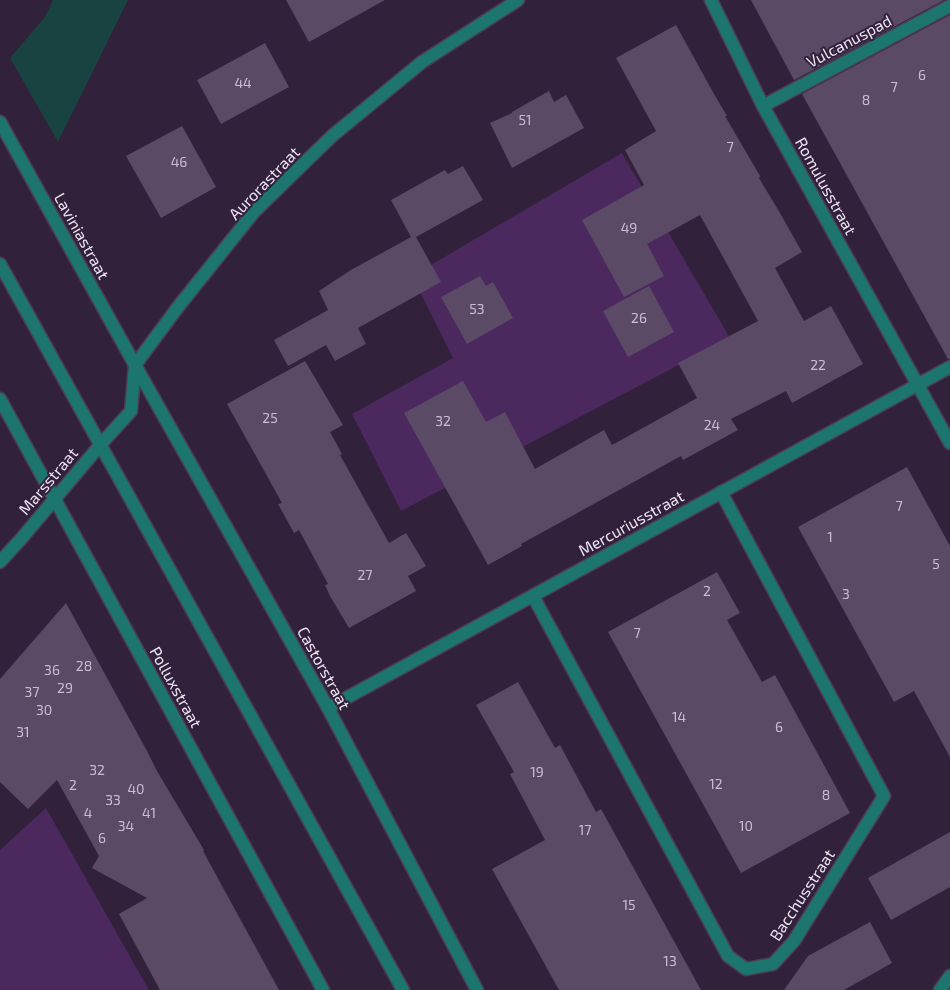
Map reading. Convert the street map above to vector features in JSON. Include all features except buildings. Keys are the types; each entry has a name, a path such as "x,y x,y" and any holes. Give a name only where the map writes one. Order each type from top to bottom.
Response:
{"street":[{"name":"Aurorastraat","path":"135,365 178,307 254,212 332,136 422,62 518,0"},
{"name":"Romulusstraat","path":"711,0 762,106 950,443"},
{"name":"Vulcanuspad","path":"762,106 950,6"},
{"name":"Laviniastraat","path":"0,122 135,365"},
{"path":"0,264 403,990"},
{"path":"101,444 131,411 135,365"},
{"name":"Castorstraat","path":"135,365 328,708 477,990"},
{"name":"Mercuriusstraat","path":"328,708 950,367"},
{"name":"Polluxstraat","path":"0,399 323,990"},
{"name":"Marsstraat","path":"0,562 101,444"},
{"name":"Bacchusstraat","path":"533,596 728,956 746,969 773,964 794,941 884,796 721,492"},
{"path":"940,990 950,976"}],"shaded area":[{"path":"53,0 128,0 58,142 10,58 45,17"},
{"path":"622,153 730,338 401,511 352,414 453,358 412,276"},
{"path":"46,808 149,990 0,990 0,850"}]}
